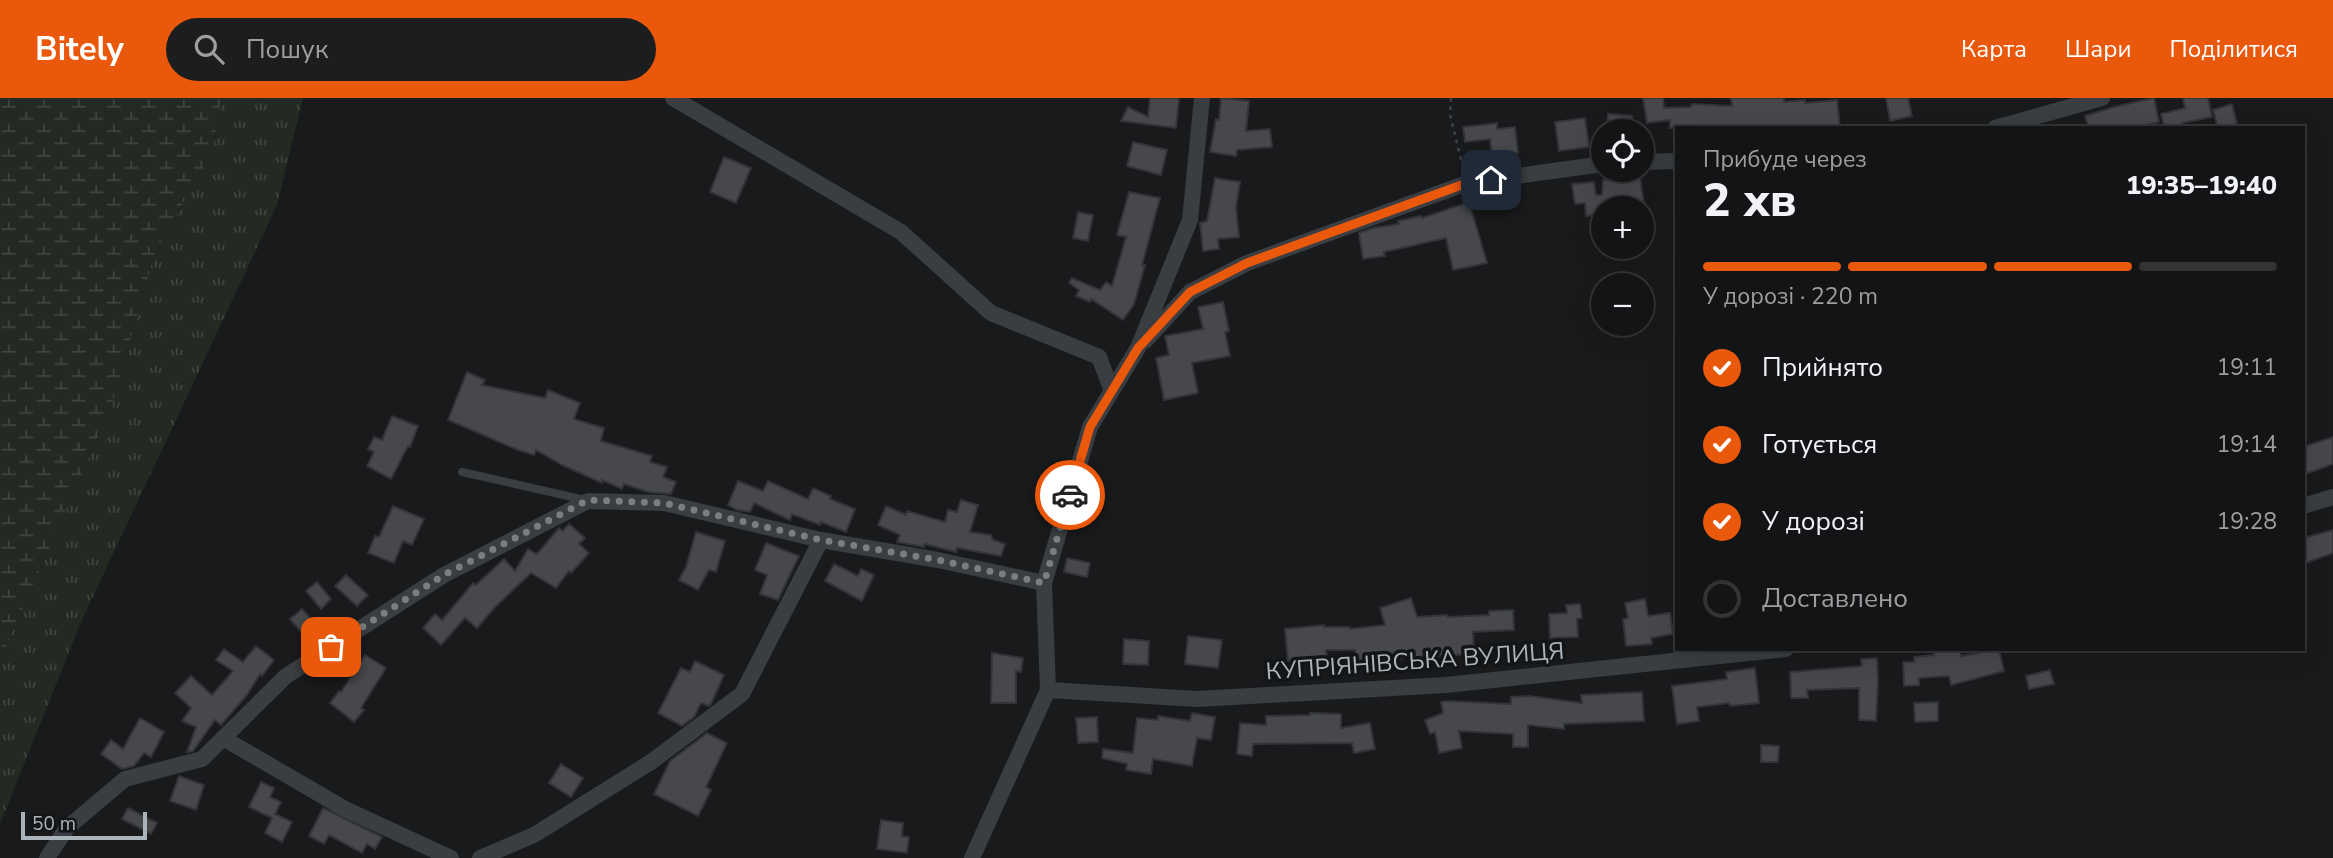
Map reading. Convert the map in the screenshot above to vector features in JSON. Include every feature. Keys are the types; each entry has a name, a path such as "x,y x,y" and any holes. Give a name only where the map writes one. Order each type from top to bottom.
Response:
{"street":[{"path":"673,98 901,232 991,313 1099,357 1112,391"},
{"path":"972,858 1048,690 1044,583 1090,427 1138,348 1189,220 1202,98"},
{"path":"2002,126 2102,98"},
{"path":"1654,162 1675,161"},
{"path":"1138,348 1190,292 1247,263 1467,183 1591,166"},
{"path":"2305,505 2333,497"},
{"path":"47,858 66,828 125,779 202,759 286,676 444,575 588,500 664,503 821,540 938,560 1044,583"},
{"path":"480,858 534,835 639,769 742,694 821,540"},
{"name":"КУПРІЯНІВСЬКА ВУЛИЦЯ","path":"1048,690 1212,698 1446,685 1767,651"},
{"path":"223,738 345,809 451,858"}],"lane":[{"path":"462,472 588,500"}],"path":[{"path":"1451,98 1450,115 1467,183"}],"green space":[{"path":"0,98 221,98 212,152 155,252 111,407 0,660"},
{"path":"221,98 303,98 277,205 81,622 0,824 0,660 111,407 155,252 212,152"}],"building":[{"path":"1150,98 1179,98 1176,128 1121,121 1128,107 1148,117"},
{"path":"1221,98 1249,101 1246,131 1270,129 1272,147 1237,150 1236,156 1210,152 1216,119 1219,120"},
{"path":"1643,98 1663,98 1664,108 1691,107 1692,104 1732,106 1731,98 1784,98 1784,102 1805,100 1805,103 1837,100 1840,126 1670,128 1670,120 1654,122 1654,119 1646,119"},
{"path":"1886,98 1908,98 1912,116 1890,121"},
{"path":"2154,98 2159,122 2143,126 2088,126 2085,116"},
{"path":"2183,98 2208,98 2212,117 2182,123 2183,126 2164,126 2161,114 2185,108"},
{"path":"2232,104 2237,124 2217,126 2213,110"},
{"path":"1608,114 1632,116 1632,119 1608,119"},
{"path":"1585,118 1589,147 1559,151 1555,122"},
{"path":"1497,123 1497,129 1515,127 1518,153 1492,156 1490,139 1465,142 1463,127"},
{"path":"1133,142 1167,150 1161,175 1127,166"},
{"path":"724,157 751,168 736,203 710,192"},
{"path":"1215,178 1240,182 1236,207 1239,237 1218,239 1219,249 1203,251 1200,223 1207,221"},
{"path":"1594,182 1596,195 1602,195 1603,182 1641,182 1643,196 1591,196 1591,215 1586,216 1585,203 1575,204 1572,184"},
{"path":"1129,192 1160,198 1134,304 1123,320 1091,299 1090,302 1076,296 1079,290 1069,283 1072,278 1100,290 1106,282 1112,286 1126,237 1117,235"},
{"path":"1469,202 1487,263 1453,270 1446,238 1384,252 1385,256 1363,259 1359,233 1399,224 1398,221 1421,216 1422,218"},
{"path":"1078,212 1093,215 1088,241 1073,238"},
{"path":"1223,302 1229,331 1225,332 1230,356 1192,363 1198,393 1164,400 1156,358 1169,355 1165,336 1203,329 1198,307"},
{"path":"467,372 485,380 482,385 545,398 548,390 580,403 574,419 604,428 601,441 652,456 650,462 667,467 663,477 676,482 671,494 648,492 624,484 622,489 602,480 602,483 536,450 534,455 518,450 448,420"},
{"path":"392,416 418,426 410,447 408,446 391,479 367,466 374,452 368,449 374,437 382,440"},
{"path":"2333,437 2333,464 2305,474 2305,446"},
{"path":"738,481 763,491 768,481 808,499 813,488 831,496 830,499 855,509 846,532 792,514 790,520 754,503 750,512 737,510 728,505"},
{"path":"961,500 978,505 970,532 991,535 993,540 1005,544 1001,556 897,542 900,535 878,525 886,506 906,515 907,511 945,522 948,510 957,512"},
{"path":"393,506 424,519 412,545 403,541 394,563 368,553 375,536 379,537"},
{"path":"569,524 585,538 579,544 589,553 571,573 569,571 556,588 531,573 477,628 465,618 441,645 423,628 435,614 442,620 473,583 476,585 504,559 515,571 528,549 537,554 559,528 563,531"},
{"path":"2333,530 2333,553 2305,563 2305,537"},
{"path":"696,532 725,541 716,572 709,570 698,590 679,580 686,567"},
{"path":"766,543 799,556 778,600 760,594 767,575 755,570"},
{"path":"1067,558 1090,563 1087,577 1064,572"},
{"path":"834,564 858,576 861,569 874,575 862,601 825,581"},
{"path":"346,575 368,595 357,606 335,586"},
{"path":"317,582 331,599 321,609 306,591"},
{"path":"1411,598 1417,617 1489,615 1489,611 1513,610 1514,630 1473,632 1474,654 1401,658 1401,654 1356,660 1355,650 1326,650 1327,657 1288,661 1285,629 1324,625 1350,629 1385,625 1380,608"},
{"path":"1645,599 1648,616 1670,613 1673,634 1651,638 1652,644 1626,646 1623,619 1628,618 1625,603"},
{"path":"1580,604 1582,618 1577,619 1578,637 1550,638 1549,614 1567,613 1566,605"},
{"path":"302,609 323,632 311,643 290,619"},
{"path":"1188,636 1222,640 1218,668 1185,664"},
{"path":"1124,639 1149,641 1148,665 1123,664"},
{"path":"256,646 274,660 221,725 215,720 193,751 187,752 196,727 182,721 191,708 175,693 191,676 212,695 233,671 216,660 224,649 243,662"},
{"path":"1934,651 1960,651 1961,656 1999,651 2004,671 1951,685 1949,676 1919,678 1919,685 1904,686 1903,662 1914,662 1914,657 1934,655"},
{"path":"992,653 1023,658 1021,672 1016,671 1016,703 991,703"},
{"path":"365,655 386,668 361,708 364,710 354,722 330,703 339,691 341,692"},
{"path":"1877,658 1876,721 1859,720 1859,688 1807,690 1808,698 1791,698 1790,672 1862,666 1861,659"},
{"path":"695,661 724,675 711,704 709,706 701,703 694,717 682,726 658,713 681,668 690,672"},
{"path":"1755,668 1759,703 1697,707 1699,721 1677,724 1672,686 1727,679 1726,672"},
{"path":"2050,670 2054,684 2029,689 2026,676"},
{"path":"1642,692 1644,721 1564,724 1564,729 1528,725 1528,747 1513,747 1513,734 1459,731 1462,748 1439,753 1435,732 1430,734 1425,720 1443,713 1441,702 1511,704 1511,697 1529,696 1582,703 1581,695"},
{"path":"1938,702 1938,721 1915,722 1914,703"},
{"path":"1192,713 1215,717 1211,740 1197,738 1192,766 1153,759 1151,774 1126,770 1127,764 1102,758 1103,749 1133,753 1137,718 1158,720 1158,716 1190,721"},
{"path":"1341,714 1341,728 1370,723 1375,749 1354,753 1352,743 1253,744 1252,756 1237,754 1240,723 1266,725 1266,716"},
{"path":"1097,717 1098,742 1078,743 1076,718"},
{"path":"140,718 164,732 151,757 144,753 134,766 122,769 101,754 111,740 123,749"},
{"path":"707,733 727,743 706,787 711,790 698,816 654,794 670,761"},
{"path":"1761,745 1779,746 1778,762 1761,762"},
{"path":"561,764 583,778 571,797 549,783"},
{"path":"179,776 204,785 196,810 170,801"},
{"path":"261,782 274,788 270,797 281,802 275,814 292,822 282,842 265,833 272,818 249,807"},
{"path":"128,808 157,823 151,834 122,819"},
{"path":"323,808 382,837 375,849 367,844 362,853 329,835 324,844 309,836"},
{"path":"881,820 903,823 902,836 909,837 907,853 877,849"}],"way so far":[{"path":"331,647 444,575 588,500 664,503 821,540 938,560 1044,583 1070,495"}],"route":[{"path":"1070,495 1090,427 1138,348 1190,292 1247,263 1467,183 1491,180"}]}
